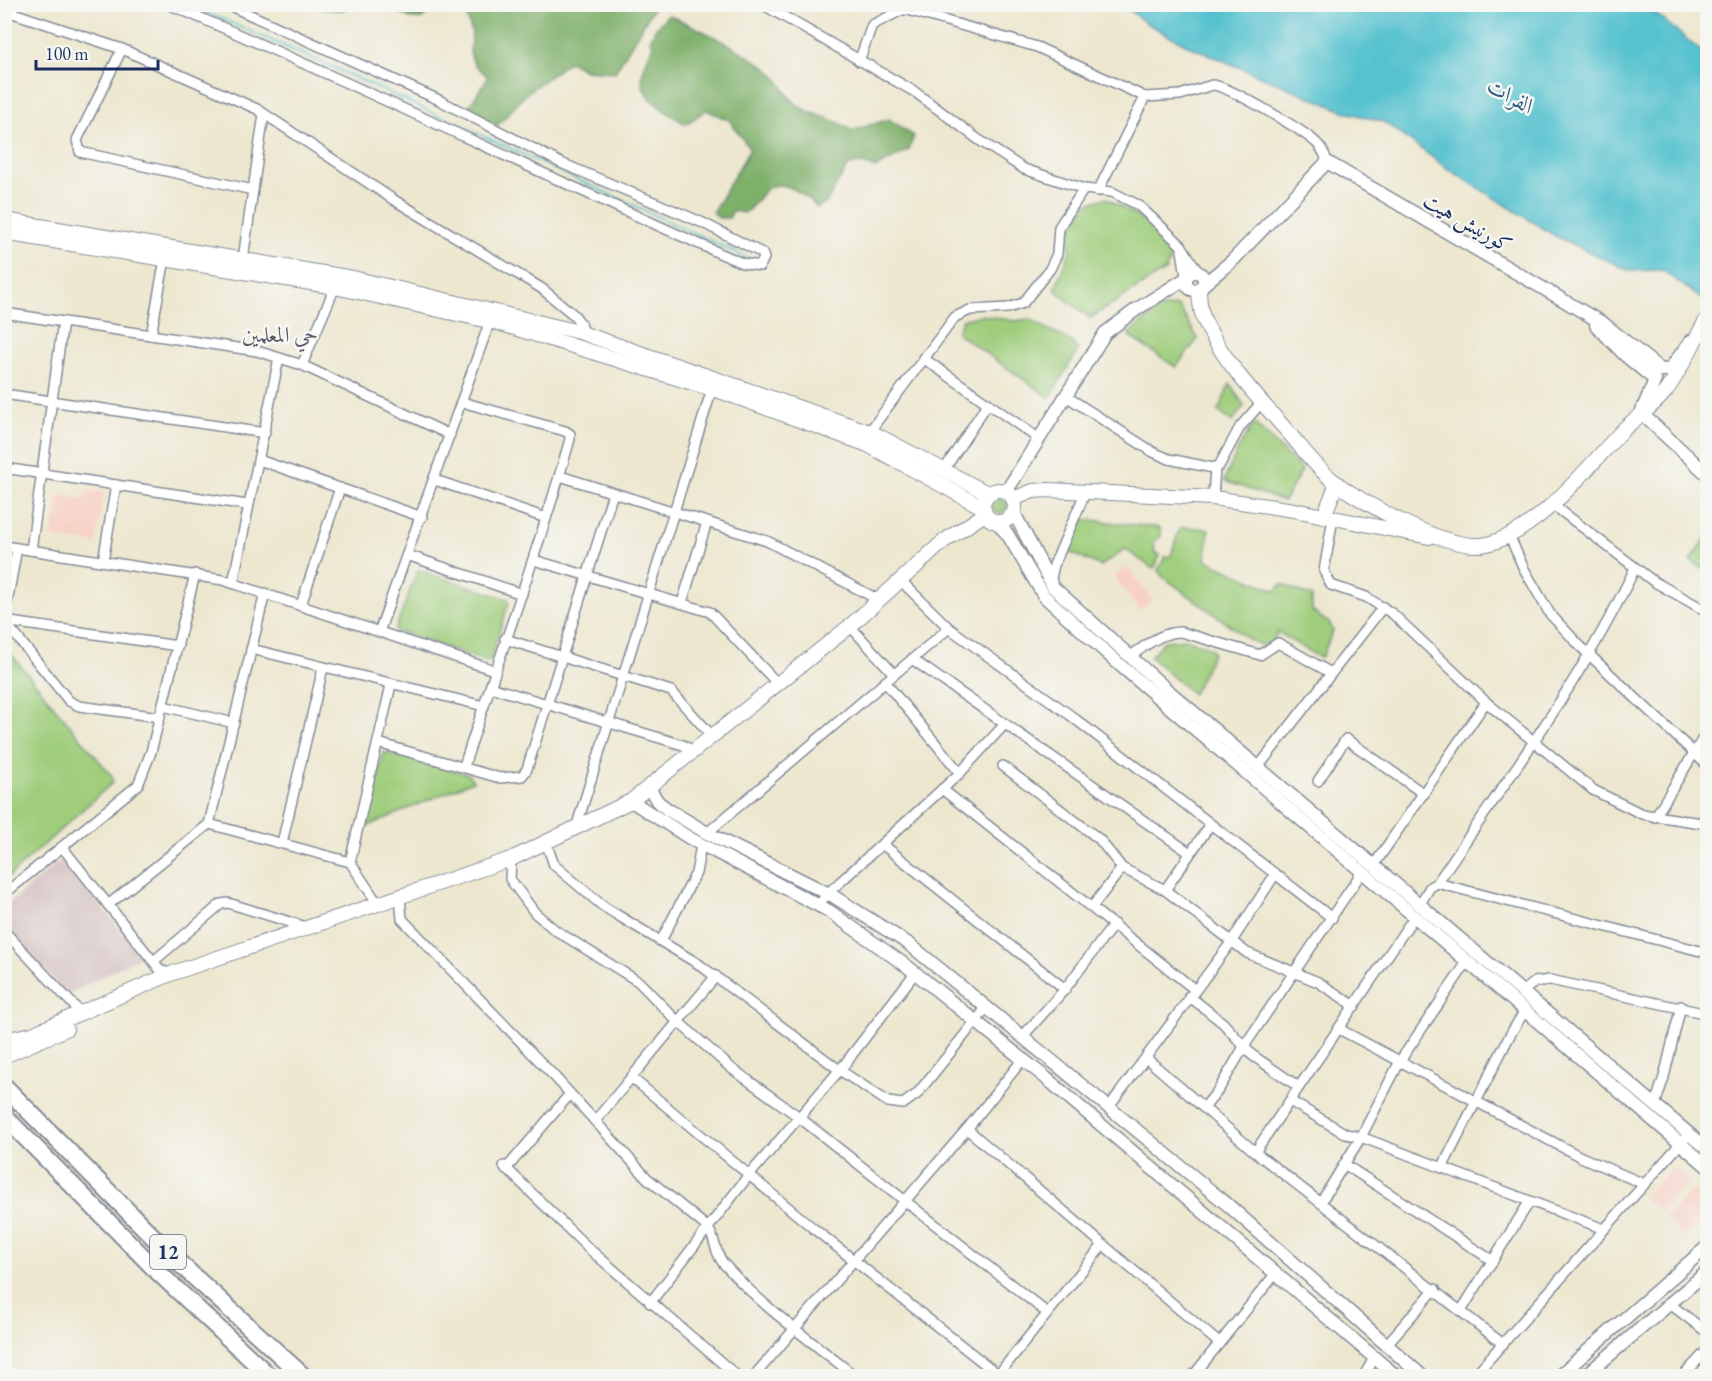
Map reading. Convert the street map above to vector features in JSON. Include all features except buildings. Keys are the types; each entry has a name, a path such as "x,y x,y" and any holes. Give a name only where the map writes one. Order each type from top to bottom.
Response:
{"highway":[{"name":"12","path":"4,1086 178,1262 303,1377"},
{"name":"12","path":"4,1116 159,1273 270,1377"}],"main road":[{"path":"4,220 353,278 584,333 619,353 868,445 988,514 1007,520 1011,501"},
{"path":"4,233 335,287 490,321 619,353 869,432 989,494 998,491 1011,501"},
{"path":"1194,282 1208,328 1262,402 1317,465 1337,483 1375,507 1448,540"},
{"path":"1011,501 1041,490 1213,498 1329,517 1367,527 1473,546 1509,535 1552,504 1666,390 1689,356 1707,317"},
{"path":"1329,517 1337,483"},
{"path":"988,514 989,494"},
{"path":"1367,527 1375,507"},
{"path":"6,1039 32,1034 173,973 511,859 631,801 850,626 899,579 944,541 988,514"},
{"path":"4,1056 80,1021 135,989"}],"street":[{"path":"168,4 369,92 609,205 742,263 760,266 764,258 762,253 701,222 561,163 437,99 250,9 226,4"},
{"path":"762,4 915,93 1023,169 1084,189 1112,192 1138,206 1181,245 1194,282"},
{"path":"9,9 122,49 264,114 394,201 541,288 574,315 584,333"},
{"path":"859,62 872,26 902,10 908,10 1037,46 1145,97 1180,95 1217,85 1312,139 1323,151 1327,162 1233,260 1194,282 1147,303 1105,333 1039,439 1011,501 1050,583 1130,657 1707,1150"},
{"path":"122,49 76,140 80,152 253,190"},
{"path":"1098,190 1145,97"},
{"path":"243,259 264,114"},
{"name":"كورنيش هيت","path":"1327,162 1588,315 1618,334 1663,371 1669,370 1698,334"},
{"path":"869,432 955,317 970,310 1008,308 1023,303 1050,269 1057,254 1059,227 1084,189"},
{"path":"151,335 165,258"},
{"path":"302,365 335,287"},
{"path":"4,313 257,351 302,365 450,435"},
{"name":"كورنيش هيت","path":"1588,315 1616,347 1655,380 1641,413"},
{"path":"379,632 422,517 490,321"},
{"path":"31,550 63,322"},
{"path":"232,583 279,358"},
{"path":"923,358 1039,439"},
{"path":"576,828 607,721 712,389"},
{"path":"4,394 265,433"},
{"path":"1066,396 1153,452 1169,459 1215,467 1220,466 1240,427 1262,402"},
{"path":"462,402 570,434 560,476 534,560 504,639 464,766"},
{"path":"944,470 988,404"},
{"path":"1641,413 1707,473"},
{"path":"259,460 422,517"},
{"path":"1213,498 1215,467"},
{"path":"4,468 247,506"},
{"path":"560,476 766,541 877,599"},
{"path":"435,480 546,518"},
{"path":"103,561 116,485"},
{"path":"301,605 340,488"},
{"path":"1050,583 1054,565 1086,491"},
{"path":"378,742 500,778 522,776 564,658 613,494"},
{"path":"1552,504 1653,581 1707,612"},
{"path":"988,514 1008,535 1044,596 1120,665 1707,1167"},
{"path":"1329,517 1324,567 1326,579 1331,585 1366,597 1383,607 1532,742 1599,794 1629,809 1655,817 1704,824 1707,812"},
{"path":"682,603 706,522"},
{"path":"1509,535 1539,599 1589,655 1707,766"},
{"path":"4,546 195,574 232,583 494,670"},
{"path":"17,548 4,620 69,701 79,706 160,717"},
{"path":"407,555 522,594"},
{"path":"534,560 710,612 778,684"},
{"path":"1420,904 1430,887 1437,884 1589,655 1617,607 1635,568"},
{"path":"4,894 138,785 151,752 195,574"},
{"path":"899,579 949,628 1070,715 1274,876 1332,918"},
{"path":"108,904 209,824 265,593"},
{"path":"1259,766 1383,607"},
{"path":"4,620 178,646"},
{"path":"850,626 894,674"},
{"path":"661,941 696,873 704,839 949,628"},
{"path":"1130,657 1159,636 1170,632 1181,632 1260,655 1278,643 1331,674"},
{"path":"504,639 671,692 713,737"},
{"path":"251,649 483,706"},
{"path":"912,659 1190,853"},
{"path":"282,843 323,668"},
{"path":"885,682 960,773"},
{"path":"350,862 391,685"},
{"path":"490,687 683,745 694,752"},
{"path":"1374,865 1486,702"},
{"path":"163,706 234,723"},
{"path":"818,906 828,893 960,773 1005,724"},
{"path":"1655,817 1707,730"},
{"path":"1318,781 1346,739 1424,794"},
{"path":"1003,766 1100,839 1122,868 1165,890 1247,953 1318,982 1355,1006"},
{"path":"649,788 658,802 704,839 828,893 909,944 1228,1205 1422,1377"},
{"path":"942,789 1114,924 1192,993 1252,1055 1299,1087"},
{"path":"631,801 704,839 818,906 915,973 1023,1059 1396,1377"},
{"path":"209,824 350,862 378,904"},
{"path":"1165,890 1210,825"},
{"path":"546,842 554,865 603,908 716,976 888,1102 903,1104 917,1094 987,1007"},
{"path":"882,844 1065,989"},
{"path":"62,847 155,960 161,971 173,973"},
{"path":"511,859 510,879 535,913 590,954 639,982 680,1023 731,1068 798,1116 1046,1312"},
{"path":"1092,907 1122,868"},
{"path":"1203,1108 1219,1089 1245,1046 1362,872"},
{"path":"1109,1107 1232,942 1274,876"},
{"path":"1437,884 1707,953"},
{"path":"400,897 402,920 570,1094 647,1178 709,1230 716,1254 723,1263 756,1297 855,1377"},
{"path":"155,960 221,904 228,903 306,927"},
{"path":"1255,1152 1414,917"},
{"path":"1023,1036 1065,989 1114,924"},
{"path":"4,931 80,1012"},
{"path":"1321,1203 1361,1137 1400,1061 1467,962"},
{"path":"650,1303 709,1230 750,1174 840,1069 915,973"},
{"path":"595,1121 680,1023 716,976"},
{"path":"1522,992 1534,982 1550,980 1681,1006 1707,1014"},
{"path":"1654,1105 1664,1077 1681,1006"},
{"path":"1442,1168 1510,1035 1528,1015 1542,1010"},
{"path":"1339,1029 1581,1156 1644,1184"},
{"path":"1146,1058 1255,1152 1503,1344"},
{"path":"754,1377 967,1129 1023,1059"},
{"path":"632,1078 998,1376 1046,1312 1102,1246"},
{"path":"570,1094 505,1168 587,1247 737,1377"},
{"path":"1290,1101 1346,1134 1361,1137 1604,1229"},
{"path":"967,1129 1219,1343"},
{"path":"1474,1377 1689,1134"},
{"path":"1344,1164 1493,1261"},
{"path":"1461,1311 1530,1201"},
{"path":"1559,1377 1707,1246"},
{"path":"1585,1377 1707,1270"},
{"path":"1192,1377 1276,1273"},
{"path":"1386,1345 1434,1289"},
{"path":"1670,1304 1707,1333"},
{"path":"1683,1377 1707,1349"},
{"path":"1364,1377 1374,1358"}],"shaded area":[{"path":"87,490 104,492 96,544 52,537 58,495 85,499"},
{"path":"1127,567 1153,600 1139,610 1114,577"},
{"path":"59,861 63,861 139,952 139,957 67,995 5,927 4,908"},
{"path":"1674,1167 1689,1183 1658,1212 1643,1197"},
{"path":"1694,1189 1699,1195 1704,1193 1707,1197 1707,1214 1684,1237 1665,1217"}],"green space":[{"path":"348,4 343,10 323,9 313,5"},
{"path":"385,5 434,5 422,19 412,19"},
{"path":"464,5 655,5 615,72 585,70 570,61 527,93 497,126 467,110 488,77 474,64 470,53 472,34"},
{"path":"668,15 720,40 769,70 788,95 802,108 839,123 852,131 889,119 914,136 909,150 876,168 857,163 848,166 826,203 817,208 807,198 780,185 764,191 744,213 733,211 729,218 719,218 713,212 750,149 729,120 706,110 686,124 657,105 646,92 642,77 653,45 650,40 655,29"},
{"path":"1106,198 1156,232 1168,247 1170,258 1166,270 1090,318 1056,291 1056,286 1070,251 1069,232 1086,204"},
{"path":"1179,307 1198,339 1176,367 1130,337 1129,333 1160,309"},
{"path":"981,315 1015,321 1029,319 1072,342 1078,350 1049,397 957,333 962,320"},
{"path":"1230,384 1244,406 1232,422 1218,411"},
{"path":"1254,423 1302,470 1284,501 1224,481 1239,447"},
{"path":"997,499 1003,499 1007,506 1003,513 997,513 993,509 993,503"},
{"path":"1083,519 1160,528 1161,536 1154,542 1155,552 1160,555 1155,567 1152,568 1125,549 1101,566 1069,552 1067,550"},
{"path":"1183,527 1209,529 1206,558 1208,561 1276,591 1282,584 1312,597 1312,611 1329,623 1333,630 1323,655 1320,658 1278,632 1272,642 1263,646 1250,640 1162,576 1158,570 1165,557 1171,556 1179,530"},
{"path":"1707,536 1707,572 1691,561"},
{"path":"418,570 508,599 490,661 487,662 395,630"},
{"path":"1185,639 1211,648 1213,653 1193,694 1150,657 1164,641"},
{"path":"5,647 112,776 113,782 5,880"},
{"path":"384,752 468,774 473,781 366,827"}],"water":[{"name":"الفرات","path":"1123,5 1645,5 1707,56 1707,303 1662,270 1630,271 1555,236 1448,169 1384,122 1346,112 1191,47 1146,23"}],"waterway":[{"path":"187,4 335,68 752,260"}],"district":[{"name":"حي المعلمين","path":"280,334"}]}
